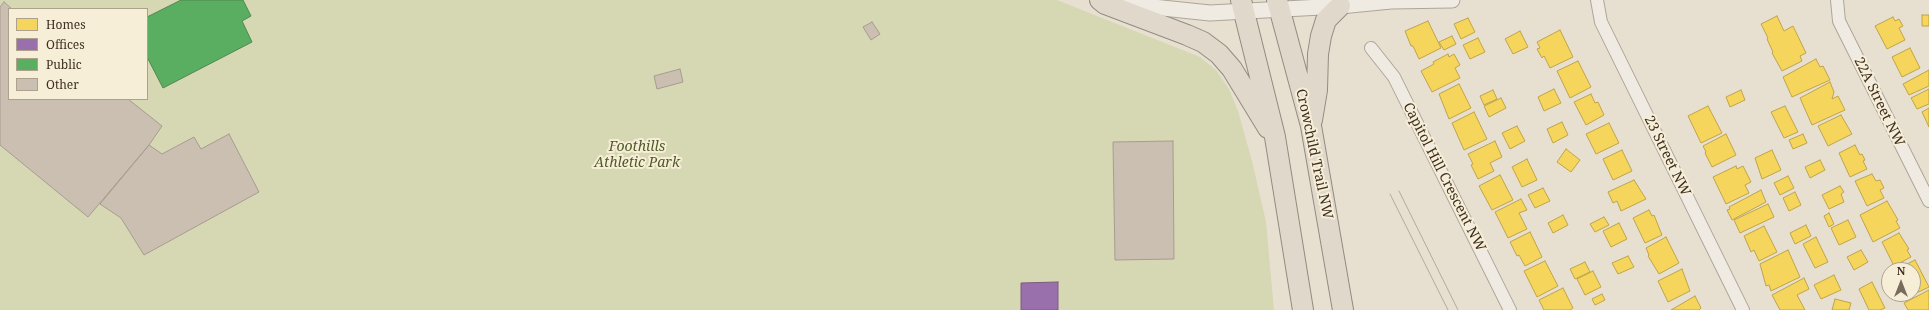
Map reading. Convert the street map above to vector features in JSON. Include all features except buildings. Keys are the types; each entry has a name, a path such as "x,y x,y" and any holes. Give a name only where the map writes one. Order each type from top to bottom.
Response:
{"highway":[{"path":"1100,0 1105,4 1203,42 1219,54 1232,69 1257,112 1275,137"},
{"name":"Crowchild Trail NW","path":"1274,3 1311,126 1343,310"},
{"path":"1243,6 1275,137 1303,310"},
{"path":"1311,126 1317,90 1318,54 1321,36 1326,20 1340,6"}],"street":[{"path":"1122,0 1180,11 1210,13 1243,6 1274,3 1340,6 1391,0 1452,0"},
{"name":"23 Street NW","path":"1597,0 1601,22 1744,310"},
{"name":"22A Street NW","path":"1837,0 1839,21 1929,201"},
{"name":"Capitol Hill Crescent NW","path":"1371,48 1394,77 1510,310"}],"green space":[{"name":"Foothills Athletic Park","path":"0,0 1057,0 1200,57 1216,70 1229,89 1238,111 1252,161 1266,222 1274,310 0,310"}],"tram line":[{"path":"1399,191 1458,310"},
{"path":"1390,194 1448,310"}]}
